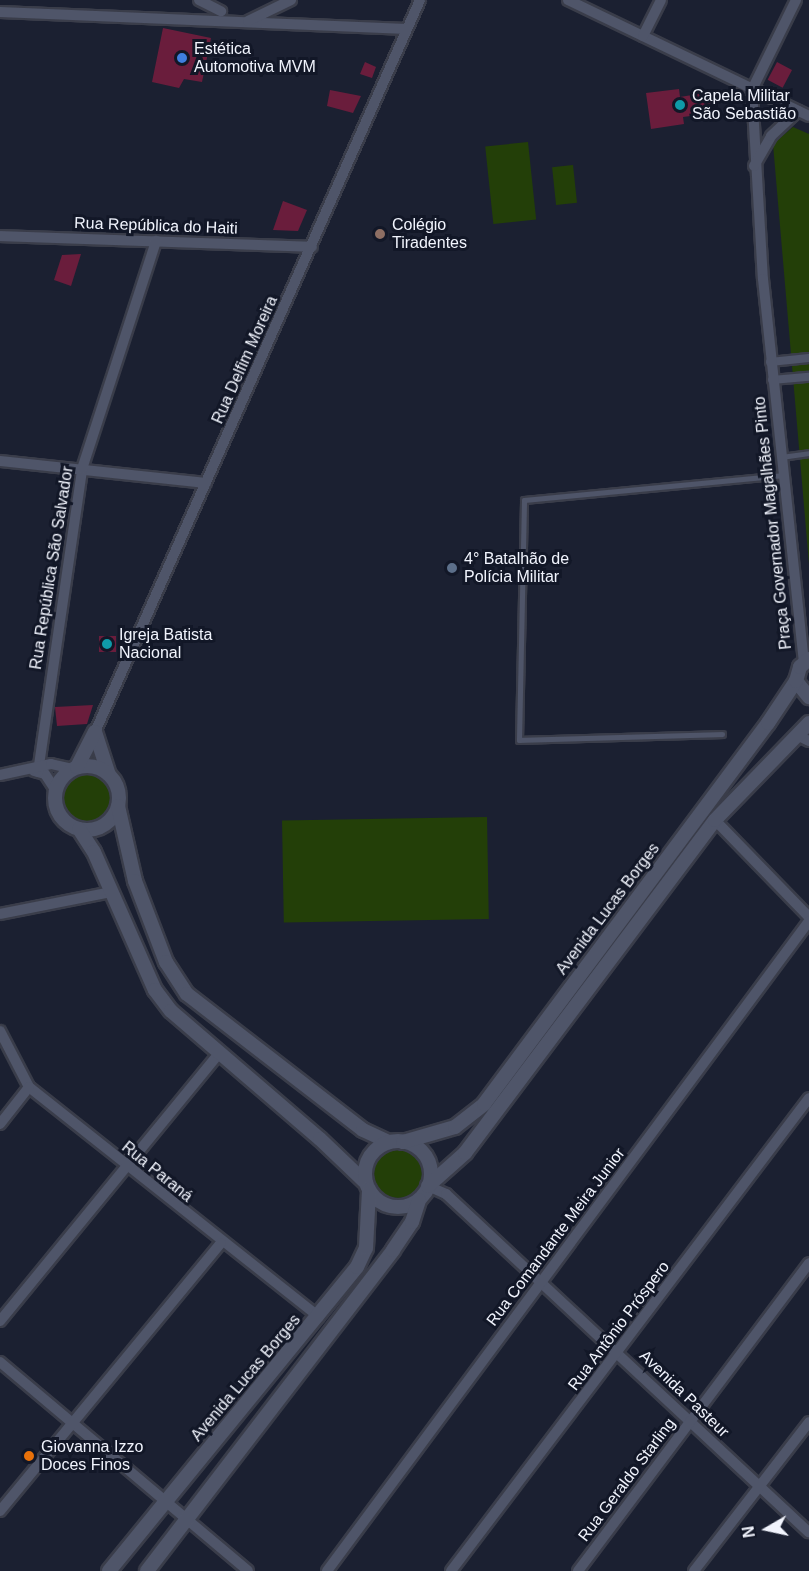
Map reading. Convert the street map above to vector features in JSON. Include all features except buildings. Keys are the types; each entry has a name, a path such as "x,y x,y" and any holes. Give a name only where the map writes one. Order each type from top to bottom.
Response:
{"street":[{"path":"199,0 248,21 407,29"},
{"path":"248,21 291,0"},
{"name":"Rua Delfim Moreira","path":"95,732 420,0"},
{"path":"568,0 809,116"},
{"path":"643,36 661,0"},
{"path":"752,90 796,0"},
{"path":"0,12 221,10"},
{"name":"Praça Governador Magalhães Pinto","path":"752,90 754,167 770,362 806,661"},
{"path":"754,167 771,136 798,111"},
{"name":"Rua República do Haiti","path":"0,236 312,247"},
{"name":"Rua República São Salvador","path":"35,769 82,468 156,241"},
{"path":"770,362 809,358"},
{"name":"Praça Governador Magalhães Pinto","path":"772,380 809,377"},
{"path":"0,461 206,483"},
{"name":"Avenida Lucas Borges","path":"404,1142 454,1128 484,1104 796,681 806,661"},
{"path":"796,681 809,697"},
{"name":"Avenida Lucas Borges","path":"428,1186 465,1153 715,820 803,738 809,723"},
{"path":"56,791 75,768 95,732"},
{"path":"95,732 109,775 118,789 118,806 135,881 166,962 187,994 363,1130 389,1142 404,1142 423,1153 430,1167 428,1186 419,1200 412,1222 393,1250 147,1571"},
{"path":"0,776 35,769 94,767 109,775"},
{"path":"35,769 50,779 56,791 58,810 79,829 111,892 155,990 171,1011 320,1139 386,1205 409,1205 419,1200"},
{"path":"79,829 99,828 118,806"},
{"path":"715,820 809,920"},
{"path":"0,914 111,892"},
{"name":"Rua Comandante Meira Junior","path":"327,1571 809,920"},
{"name":"Rua Paraná","path":"0,1031 29,1087 221,1243 319,1317"},
{"path":"0,1321 219,1053"},
{"path":"0,1124 29,1087"},
{"name":"Rua Antônio Próspero","path":"451,1571 809,1098"},
{"path":"368,1187 369,1158 389,1142"},
{"name":"Avenida Pasteur","path":"428,1186 446,1194 809,1532"},
{"name":"Avenida Lucas Borges","path":"109,1571 352,1275 366,1248 368,1187"},
{"path":"0,1512 221,1243"},
{"name":"Rua Geraldo Starling","path":"578,1571 809,1263"},
{"path":"0,1362 248,1571"},
{"path":"694,1571 809,1422"}],"lane":[{"path":"780,457 809,453"},
{"path":"722,734 519,740 524,500 782,476"}],"green space":[{"path":"793,127 809,134 809,564 773,144"},
{"path":"528,142 536,220 493,224 485,146"},
{"path":"573,165 577,203 556,205 552,167"},
{"path":"82,772 92,772 106,779 113,798 106,817 92,824 82,824 72,820 65,813 61,803 61,793 65,783 72,776"},
{"path":"487,817 489,919 284,923 282,821"},
{"path":"393,1150 403,1150 418,1160 422,1174 418,1188 412,1194 403,1198 393,1198 378,1188 374,1179 374,1169 384,1154"}],"place":[{"name":"Estética Automotiva MVM","path":"182,58"},
{"name":"Capela Militar São Sebastião","path":"680,105"},
{"name":"Colégio Tiradentes","path":"380,234"},
{"name":"4° Batalhão de Polícia Militar","path":"452,568"},
{"name":"Igreja Batista Nacional","path":"107,644"},
{"name":"Giovanna Izzo Doces Finos","path":"29,1456"}]}
